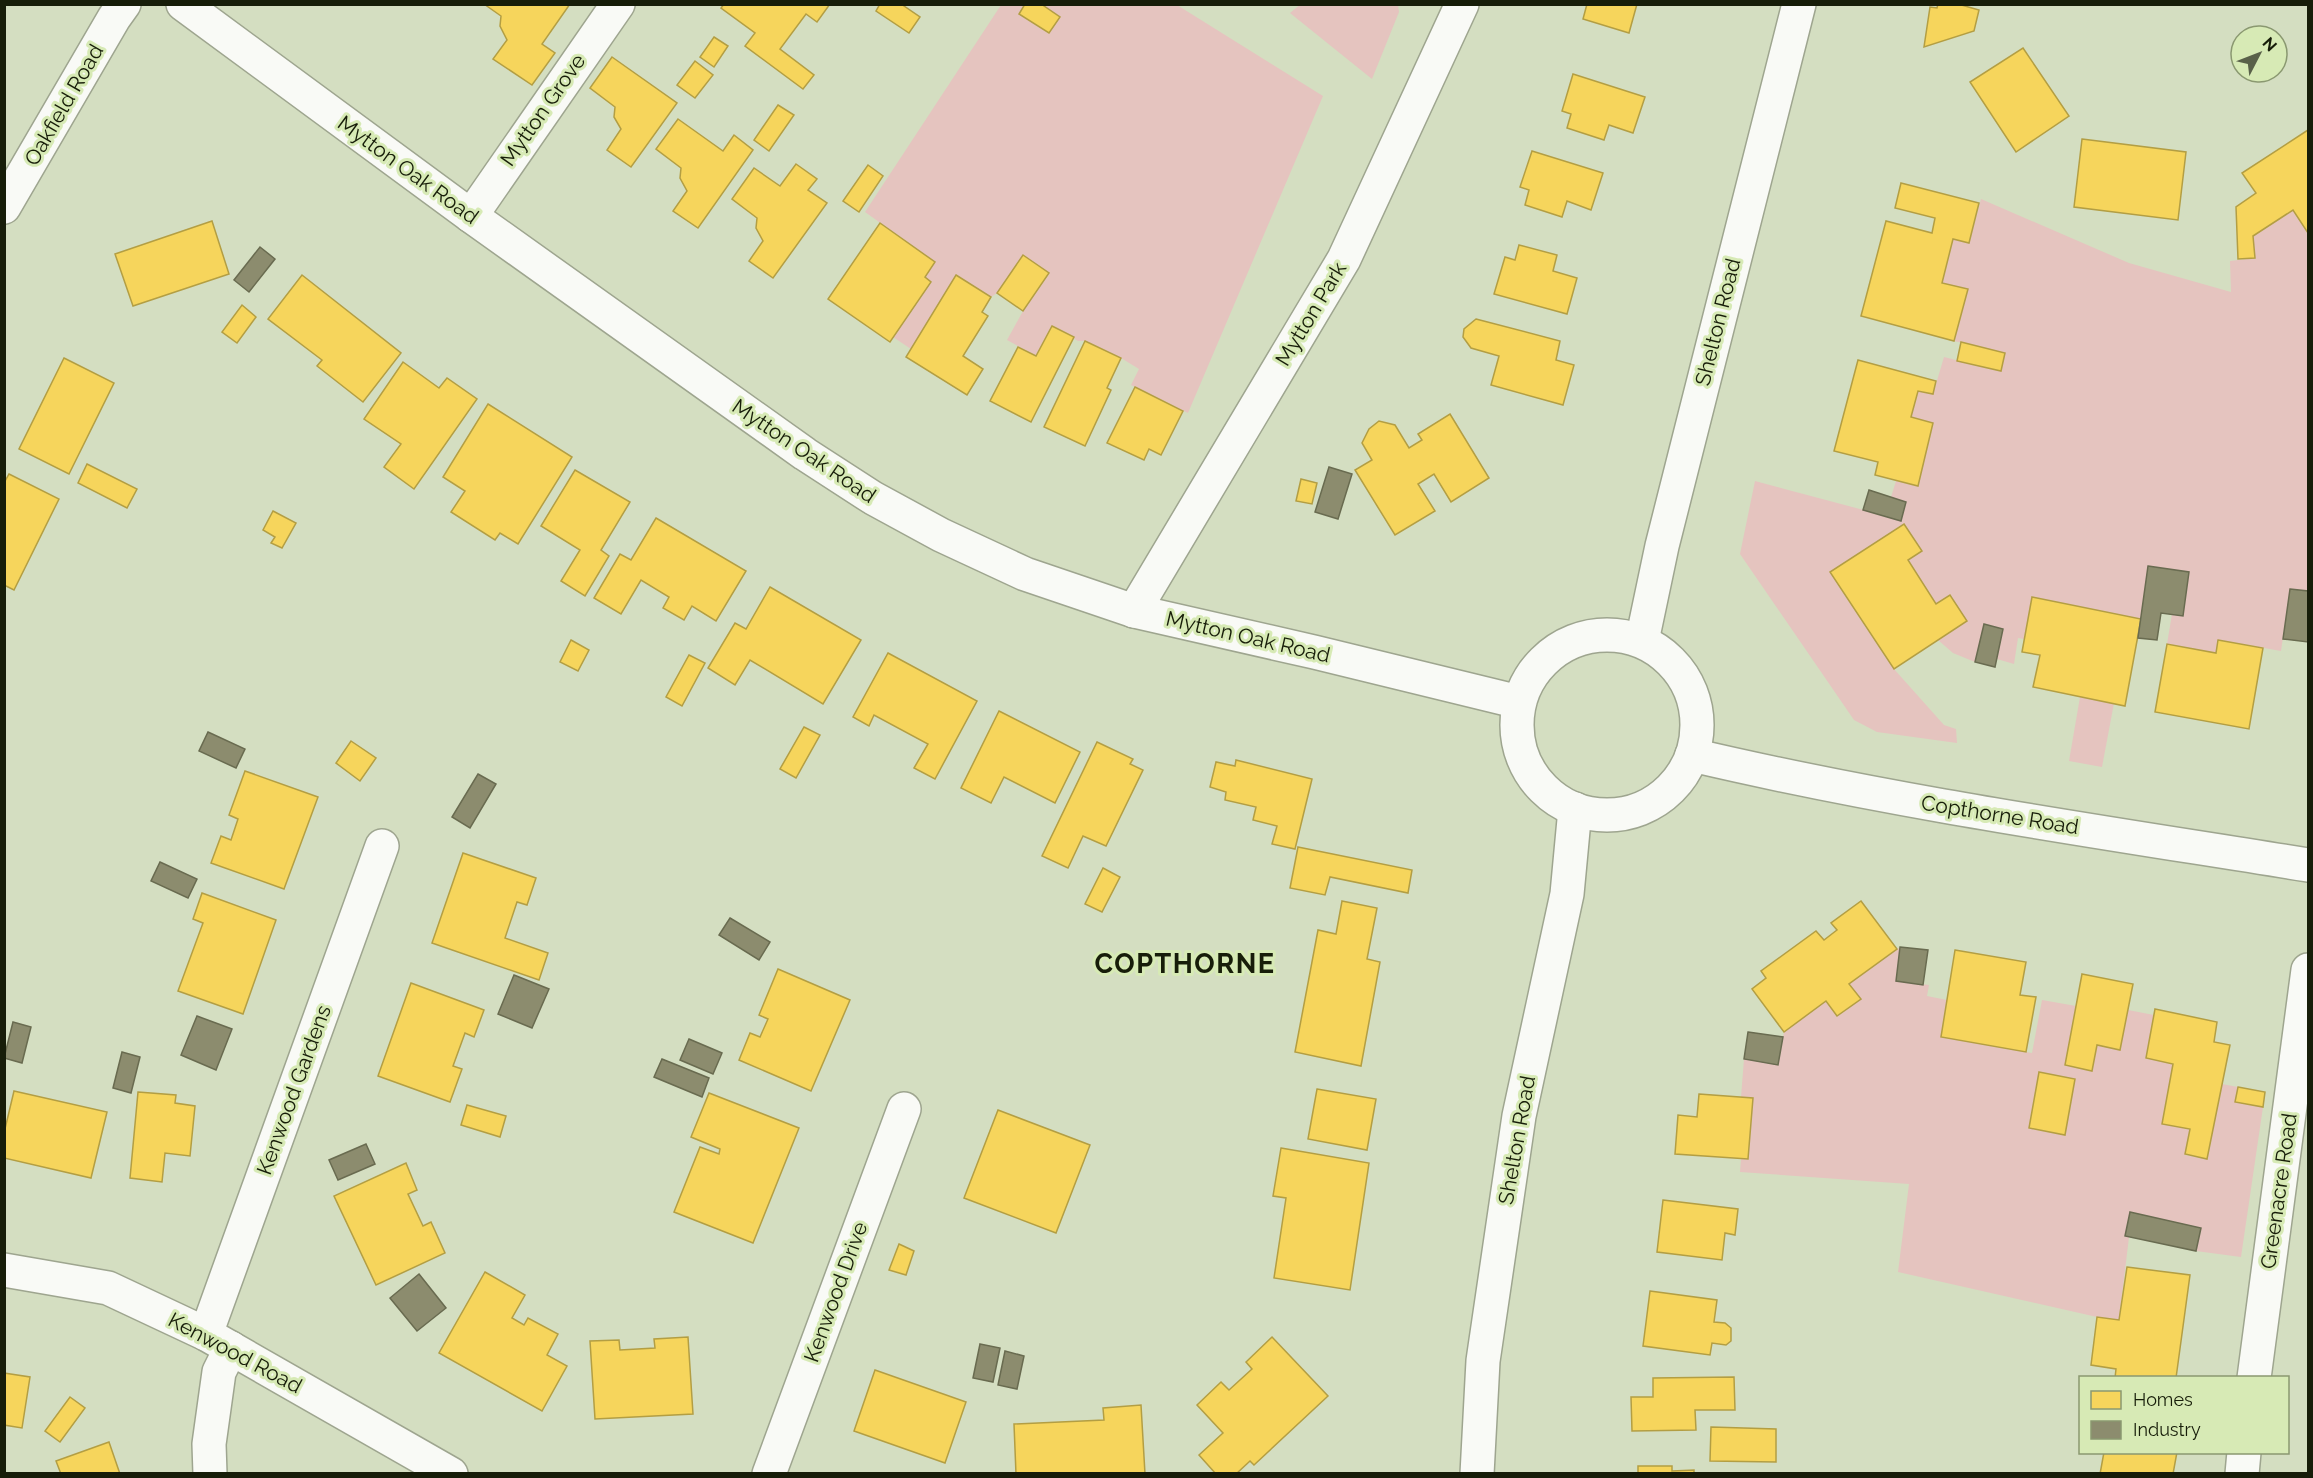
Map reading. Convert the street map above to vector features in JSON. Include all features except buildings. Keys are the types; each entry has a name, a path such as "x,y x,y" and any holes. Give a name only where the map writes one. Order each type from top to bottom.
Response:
{"main road":[{"name":"Oakfield Road","path":"4,207 124,4"},
{"name":"Mytton Oak Road","path":"183,4 471,216 796,448 873,498 941,535 1025,574 1134,611 1519,702"},
{"name":"Mytton Grove","path":"471,216 618,4"},
{"name":"Mytton Park","path":"1134,611 1344,259 1462,4"},
{"name":"Shelton Road","path":"1642,641 1665,535 1799,4"},
{"path":"1611,634 1642,641 1661,652 1677,669 1689,688 1696,710 1697,733 1692,755 1679,781 1658,800 1631,812 1602,815 1575,809 1552,796 1534,777 1521,754 1516,728 1519,702 1532,674 1554,652 1580,638 1611,634"},
{"name":"Copthorne Road","path":"1692,755 1784,777 1919,802 2308,865"},
{"name":"Shelton Road","path":"1477,1473 1483,1361 1517,1127 1568,894 1575,809"},
{"name":"Kenwood Gardens","path":"210,1473 208,1444 219,1372 219,1341 382,846"},
{"name":"Greenacre Road","path":"2254,1376 2308,970"},
{"name":"Kenwood Drive","path":"769,1473 904,1109"},
{"name":"Kenwood Road","path":"4,1270 108,1288 219,1341 451,1473"},
{"path":"2242,1473 2244,1454"}],"shaded area":[{"path":"1301,4 1398,5 1399,12 1372,79 1290,13"},
{"path":"1001,5 1177,5 1323,96 1188,413 1131,385 1139,369 1085,341 1078,341 1052,326 1036,356 1007,340 1023,311 1049,274 1023,256 997,293 991,297 957,276 911,349 893,337 931,282 925,277 935,262 865,212"},
{"path":"1981,199 2129,263 2231,292 2230,261 2255,258 2253,236 2293,210 2308,233 2308,591 2290,589 2281,651 2219,640 2216,653 2167,644 2172,614 2183,616 2189,572 2149,566 2141,619 2032,597 2024,639 2018,638 2014,664 1997,659 2003,629 1985,624 1975,662 1953,653 1938,640 1967,621 1950,595 1936,604 1908,560 1922,551 1904,524 1830,572 1894,669 1944,725 1956,729 1957,743 1877,732 1854,720 1740,554 1755,481 1901,520 1906,502 1891,497 1896,481 1918,486 1933,424 1911,417 1918,391 1933,394 1944,357 2000,371 2005,353 1954,341 1968,289 1942,283 1953,239 1969,243"},
{"path":"2080,697 2114,703 2102,767 2069,761"},
{"path":"1900,947 1896,981 1929,985 1927,996 1947,1000 1941,1037 2032,1053 2042,1000 2076,1006 2065,1065 2092,1071 2097,1045 2120,1049 2128,1010 2154,1015 2146,1058 2173,1064 2162,1123 2190,1129 2185,1155 2207,1159 2222,1084 2238,1087 2236,1102 2263,1107 2241,1257 2196,1251 2201,1228 2130,1213 2125,1235 2129,1237 2119,1320 2097,1317 1898,1272 1909,1184 1740,1172 1741,1159 1748,1159 1741,1097 1744,1059 1778,1065 1784,1032 1826,1001 1838,1016 1860,999 1849,984"}],"district":[{"name":"COPTHORNE","path":"1185,964"}]}
